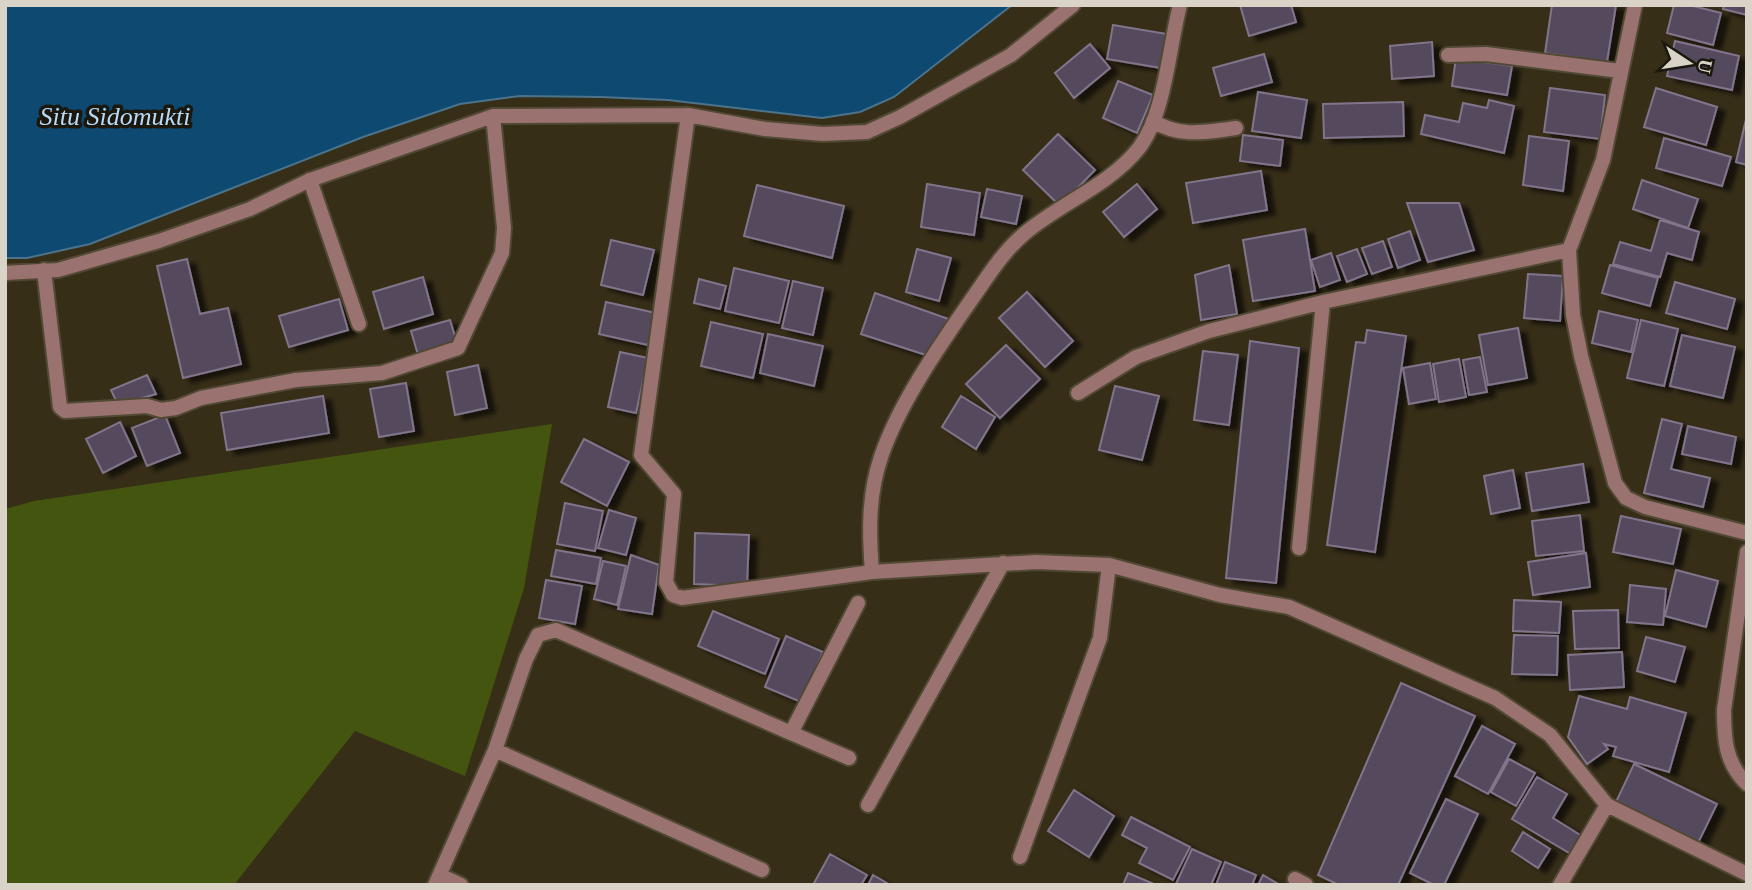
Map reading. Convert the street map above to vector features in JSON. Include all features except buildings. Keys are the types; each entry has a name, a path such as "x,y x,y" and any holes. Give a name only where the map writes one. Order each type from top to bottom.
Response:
{"street":[{"path":"5,273 58,270 159,241 250,209 310,180 493,116 688,115 765,129 822,134 867,132 900,117 1011,55 1073,5"},
{"path":"872,572 868,519 881,456 938,347 1001,255 1025,233 1125,162 1140,146 1153,121 1180,5"},
{"path":"1635,5 1603,160 1569,250 1577,335 1615,483 1626,498 1645,507 1747,533"},
{"path":"1448,55 1486,54 1620,71"},
{"path":"688,115 641,455 674,494 666,582 673,595 682,598 872,572 1003,563 1109,565 1220,595 1289,607 1495,698 1550,735 1586,775 1607,805 1747,874"},
{"path":"44,270 60,407 65,411 147,406 161,410 201,398 296,380 382,373 458,348 502,253 503,228 493,116"},
{"path":"1153,121 1174,132 1191,134 1236,128"},
{"path":"310,180 359,324"},
{"path":"1078,393 1136,357 1181,339 1323,302 1569,250"},
{"path":"1298,548 1323,302"},
{"path":"1747,552 1724,710 1724,736 1728,758 1747,784"},
{"path":"868,805 1003,563"},
{"path":"1020,857 1100,638 1109,565"},
{"path":"791,733 858,603"},
{"path":"461,885 438,880 495,750 526,659 538,635 556,630 849,758"},
{"path":"495,750 762,870"},
{"path":"1560,885 1607,805"}],"green space":[{"path":"552,424 524,588 465,776 355,731 234,885 5,885 5,509 34,501"}],"water":[{"name":"Situ Sidomukti","path":"5,5 1012,5 894,97 860,112 822,118 668,100 601,97 520,96 460,104 363,137 90,244 27,258 5,258"}]}
